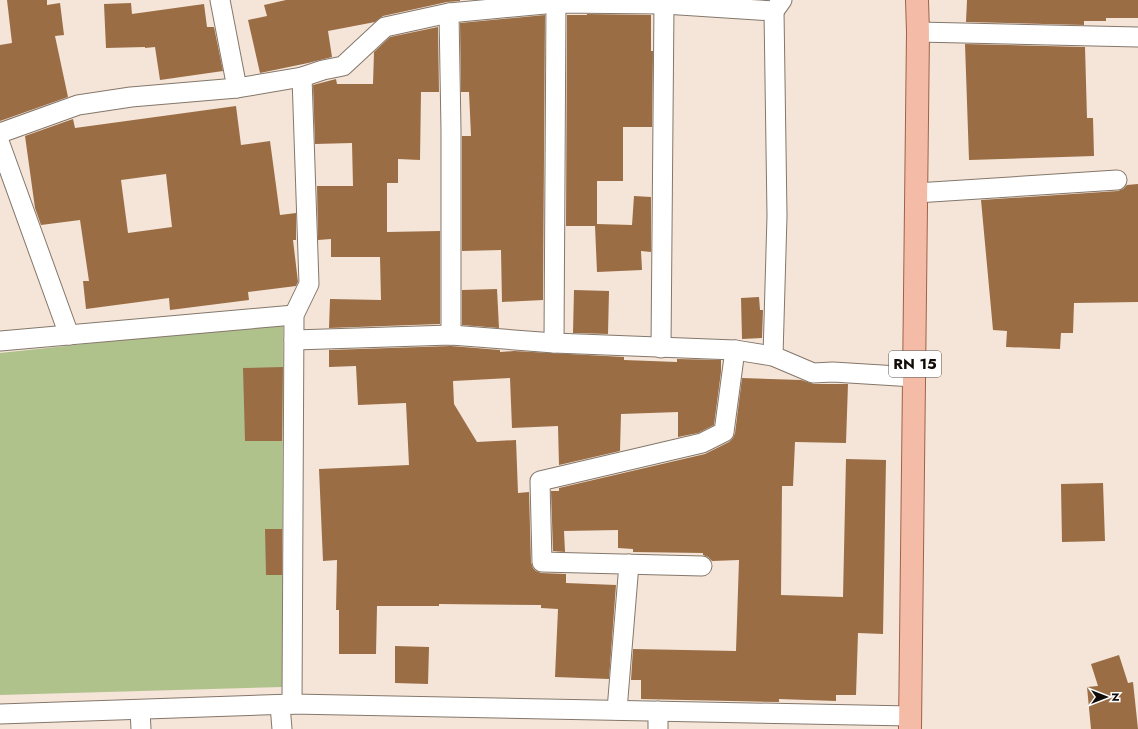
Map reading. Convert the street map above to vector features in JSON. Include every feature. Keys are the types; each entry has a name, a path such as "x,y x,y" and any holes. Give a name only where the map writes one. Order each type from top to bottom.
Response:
{"main road":[{"name":"RN 15","path":"910,722 918,32 917,0"}],"street":[{"path":"220,0 237,88"},
{"path":"0,134 78,105 131,97 237,88 302,77 323,70 343,66 385,27 449,13 556,3 778,6 777,216 773,356"},
{"path":"554,343 556,3"},
{"path":"661,348 664,4"},
{"path":"449,13 451,131 451,335"},
{"path":"918,32 1138,37"},
{"path":"282,729 286,704 294,316 309,284 302,77"},
{"path":"0,144 69,335"},
{"path":"916,193 1117,180"},
{"path":"0,341 294,316"},
{"path":"294,340 451,335 554,343 735,350 773,356 813,374 833,372 914,377"},
{"path":"702,566 542,562 540,481 702,443 724,432 735,350"},
{"path":"617,710 629,564"},
{"path":"0,714 286,704 617,710 658,720 910,722"},
{"path":"140,710 141,729"}],"green space":[{"path":"283,323 282,687 0,695 0,353"}],"building":[{"path":"7,0 47,0 47,5 60,3 64,35 55,36 68,97 0,121 0,45 12,43"},
{"path":"286,0 460,1 447,2 383,16 375,22 328,31 332,57 260,73 248,20 267,16 264,5"},
{"path":"967,0 1138,0 1138,18 1106,18 1106,21 1084,21 1084,25 966,22"},
{"path":"131,3 132,14 204,4 207,27 214,27 223,71 160,80 155,47 106,48 104,4"},
{"path":"545,15 543,300 502,302 501,250 462,251 462,136 471,136 469,92 461,92 460,23"},
{"path":"567,15 651,15 651,51 653,51 652,127 623,127 623,181 597,181 597,224 632,225 634,196 651,197 651,252 641,251 642,270 597,272 595,226 566,226"},
{"path":"438,27 439,92 421,92 420,160 398,159 398,183 387,183 387,232 440,231 440,324 329,328 330,299 381,300 380,257 331,257 331,239 318,240 317,186 353,186 352,143 315,144 313,85 336,79 337,84 373,84 374,52 390,37"},
{"path":"965,44 1085,47 1087,118 1093,118 1094,156 969,160"},
{"path":"236,106 241,145 270,141 280,215 296,213 296,240 293,240 298,282 296,286 248,292 249,300 170,310 169,298 86,309 83,281 89,281 80,220 41,225 35,208 25,136 73,119 75,128","holes":["166,174 172,227 128,233 121,180"]},
{"path":"1138,184 1138,302 1074,303 1073,333 1061,333 1060,349 1006,347 1007,331 993,330 981,200 1118,191 1127,185"},
{"path":"497,289 499,328 462,325 462,290"},
{"path":"574,290 609,291 608,334 573,333"},
{"path":"759,297 760,310 763,310 762,338 742,339 741,298"},
{"path":"451,346 500,350 500,352 514,351 624,357 624,360 677,362 677,359 721,360 721,372 714,425 698,433 678,437 678,412 621,414 620,451 559,465 558,426 512,428 510,378 453,381 454,404 477,442 516,440 518,493 529,492 531,562 533,568 541,573 566,574 566,583 616,585 609,679 555,677 558,609 541,608 541,605 439,604 439,606 377,606 376,654 339,654 339,610 336,610 337,560 323,561 319,469 409,465 406,403 358,405 356,366 329,367 329,350"},
{"path":"283,367 282,441 245,441 243,368"},
{"path":"742,378 801,380 814,384 848,384 846,443 795,442 793,486 782,486 781,595 843,597 846,459 886,460 883,634 858,633 856,695 836,695 836,701 779,699 779,702 641,699 641,680 631,680 633,649 736,651 739,560 712,561 703,555 703,553 633,552 633,549 618,548 618,530 564,531 565,552 553,551 551,491 559,491 559,488 705,454 729,442 735,433"},
{"path":"1103,483 1105,541 1062,542 1061,484"},
{"path":"265,529 282,529 282,575 266,575"},
{"path":"395,646 429,647 428,684 395,683"},
{"path":"1119,655 1128,683 1133,682 1138,729 1091,729 1087,687 1098,686 1091,664"}]}
